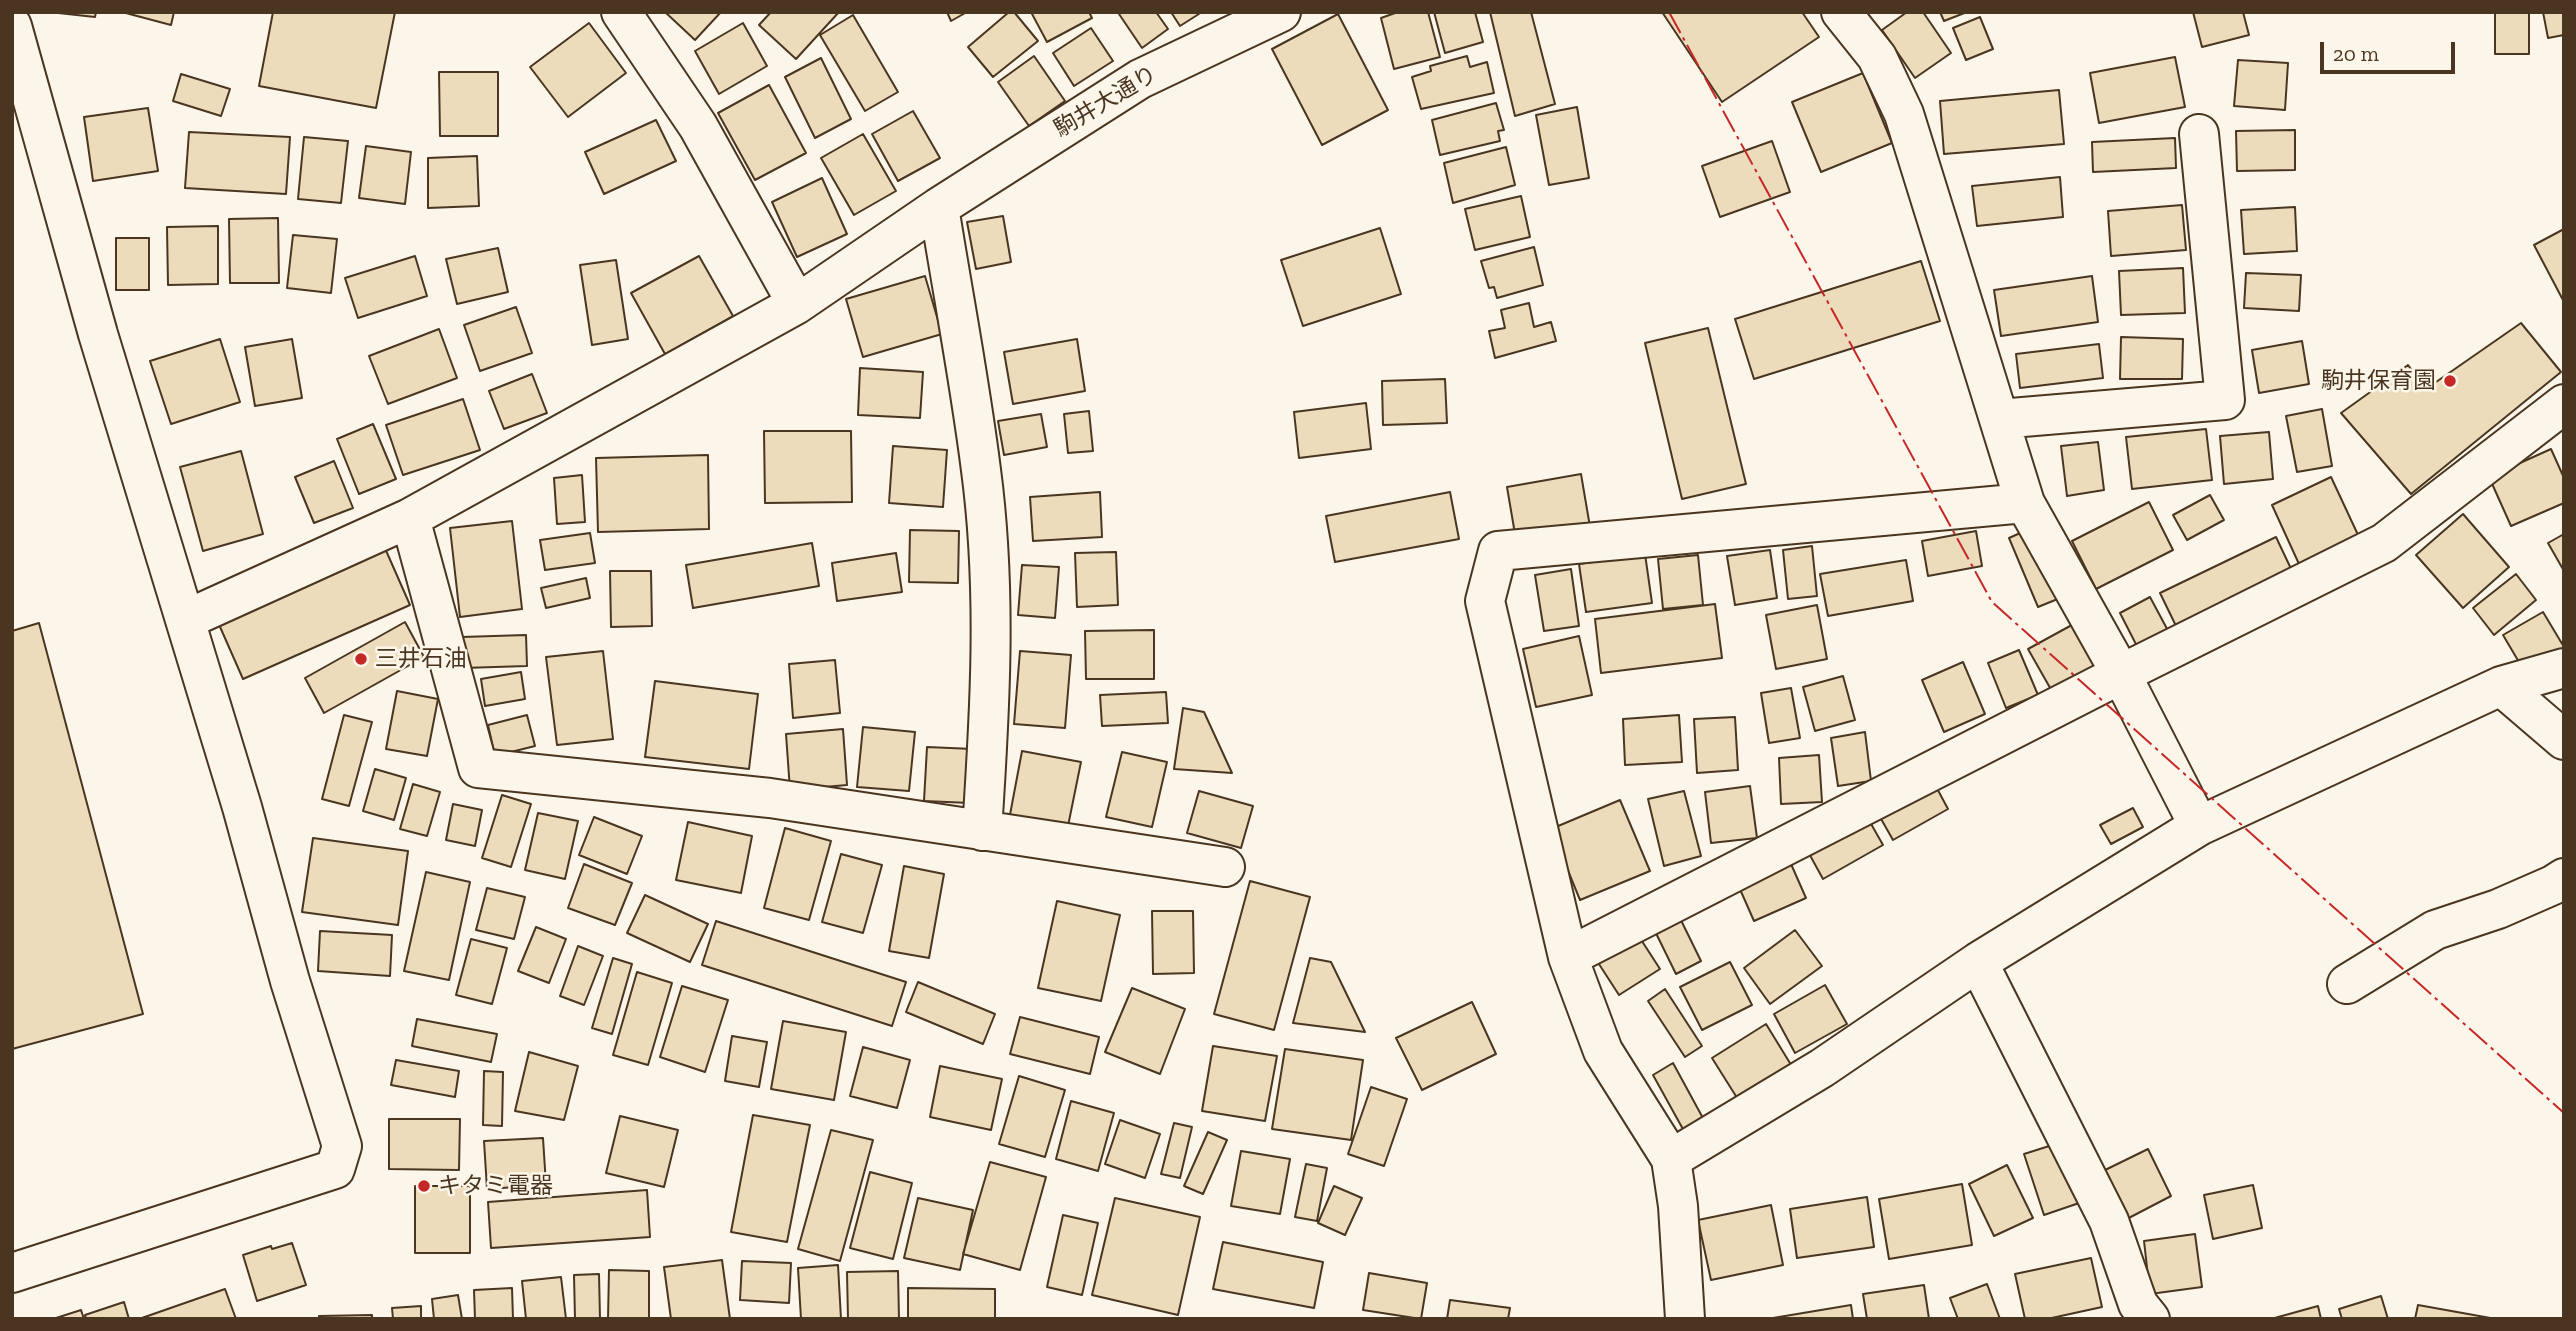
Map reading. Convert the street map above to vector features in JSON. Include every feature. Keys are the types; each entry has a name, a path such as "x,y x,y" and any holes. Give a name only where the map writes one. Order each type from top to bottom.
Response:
{"street":[{"path":"621,12 698,126 796,304"},
{"name":"駒井大通り","path":"185,620 410,518 796,304 939,207 1140,79 1281,12"},
{"path":"1841,12 1877,57 1904,114 2025,503 2121,674 2199,826"},
{"path":"12,26 98,334 242,807 290,981 342,1146 335,1169 12,1273"},
{"path":"2000,419 2225,400 2199,134"},
{"path":"939,207 982,485 991,609 990,710 982,831"},
{"path":"1568,957 2121,674 2384,543 2564,404"},
{"path":"1685,1319 1678,1206 1671,1159 1602,1051 1568,957 1485,601 1498,551 2025,503"},
{"path":"410,518 478,768 770,798 1225,867"},
{"path":"1671,1159 1822,1068 1978,962 2199,826 2501,686 2564,668"},
{"path":"2501,686 2564,740"},
{"path":"2347,984 2435,930 2498,909 2564,878"},
{"path":"1978,962 2109,1221 2138,1304 2150,1319"}],"building":[{"path":"49,12 96,12 95,17"},
{"path":"122,12 174,12 171,25"},
{"path":"273,12 395,12 376,108 259,86"},
{"path":"665,12 721,12 695,40"},
{"path":"771,12 839,12 796,59 759,25"},
{"path":"947,12 967,12 951,21"},
{"path":"1009,12 1014,12 1038,41 993,77 968,47"},
{"path":"1031,12 1089,12 1092,18 1047,42"},
{"path":"1156,12 1168,29 1142,48 1119,14"},
{"path":"1171,12 1202,12 1180,26"},
{"path":"1398,12 1428,12 1440,57 1394,69 1381,18"},
{"path":"1434,12 1475,12 1483,42 1445,53"},
{"path":"1490,12 1531,12 1555,104 1515,116"},
{"path":"1662,12 1802,12 1819,37 1722,102"},
{"path":"1907,12 1923,12 1951,53 1915,78 1882,30"},
{"path":"1940,12 1967,12 1944,21"},
{"path":"2193,12 2243,12 2249,35 2202,47"},
{"path":"2495,12 2529,12 2529,54 2495,54"},
{"path":"2543,12 2564,12 2564,35 2548,38"},
{"path":"1338,14 1388,110 1322,145 1272,49"},
{"path":"853,15 898,92 865,111 820,35"},
{"path":"1980,17 1993,49 1966,60 1953,28"},
{"path":"589,23 626,73 568,117 530,67"},
{"path":"743,23 767,66 719,94 695,51"},
{"path":"1091,28 1113,61 1074,86 1053,53"},
{"path":"1034,56 1065,101 1029,126 998,82"},
{"path":"1467,56 1470,67 1487,62 1494,93 1421,109 1412,77 1431,71 1430,66"},
{"path":"2175,57 2185,107 2099,123 2090,73"},
{"path":"821,58 851,119 815,138 785,77"},
{"path":"2238,60 2288,63 2285,110 2234,106"},
{"path":"439,72 498,72 498,136 440,136"},
{"path":"1863,73 1892,143 1821,172 1792,102"},
{"path":"181,74 230,89 221,116 173,101"},
{"path":"769,85 806,153 755,180 718,113"},
{"path":"2059,90 2064,144 1944,154 1940,101"},
{"path":"1496,103 1504,130 1498,131 1500,141 1440,155 1432,120"},
{"path":"1577,107 1589,178 1549,185 1536,115"},
{"path":"148,108 158,171 93,181 84,117"},
{"path":"913,111 940,158 898,181 872,134"},
{"path":"656,120 676,161 604,194 585,152"},
{"path":"2295,130 2295,170 2237,171 2236,131"},
{"path":"189,132 290,137 286,194 185,188"},
{"path":"863,134 896,191 854,215 821,158"},
{"path":"304,137 348,141 341,203 298,199"},
{"path":"2175,138 2176,168 2093,172 2092,142"},
{"path":"1772,141 1790,192 1720,217 1702,166"},
{"path":"366,146 411,152 405,204 359,198"},
{"path":"1506,147 1515,185 1453,203 1444,163"},
{"path":"477,156 479,206 428,208 428,158"},
{"path":"2060,177 2063,217 1977,226 1972,186"},
{"path":"822,178 847,234 797,257 772,202"},
{"path":"1521,196 1530,237 1475,250 1465,209"},
{"path":"2182,205 2186,250 2111,256 2108,211"},
{"path":"2295,207 2297,251 2244,254 2241,210"},
{"path":"1003,216 1011,262 976,269 967,222"},
{"path":"278,218 279,283 230,283 229,219"},
{"path":"218,226 218,284 168,285 167,227"},
{"path":"1380,228 1401,294 1303,326 1281,260"},
{"path":"2564,229 2564,302 2534,245"},
{"path":"293,235 337,239 331,293 287,288"},
{"path":"116,238 149,238 149,290 116,290"},
{"path":"1534,247 1543,285 1497,298 1494,287 1489,288 1481,261"},
{"path":"498,248 508,292 457,304 446,259"},
{"path":"415,256 427,296 358,318 345,278"},
{"path":"699,256 733,316 665,354 631,293"},
{"path":"616,260 628,339 592,345 580,265"},
{"path":"1921,261 1940,321 1754,379 1735,319"},
{"path":"2183,268 2185,313 2121,315 2119,271"},
{"path":"2246,273 2301,275 2299,311 2244,308"},
{"path":"925,276 942,334 863,357 846,299"},
{"path":"2092,276 2098,322 2001,336 1994,290"},
{"path":"1529,303 1534,327 1551,322 1556,341 1495,358 1489,331 1505,328 1501,310"},
{"path":"516,307 532,353 480,371 464,325"},
{"path":"2521,323 2561,372 2411,494 2341,413 2408,365 2426,389"},
{"path":"1708,328 1746,484 1682,499 1645,343"},
{"path":"439,329 457,378 388,404 369,356"},
{"path":"2121,337 2183,339 2182,379 2120,379"},
{"path":"220,339 240,402 171,424 150,361"},
{"path":"292,339 302,398 255,406 245,347"},
{"path":"1077,339 1085,391 1013,404 1004,352"},
{"path":"2302,341 2309,384 2259,393 2252,350"},
{"path":"2099,344 2103,378 2020,388 2016,354"},
{"path":"860,368 923,372 920,418 858,415"},
{"path":"532,374 547,413 504,429 489,391"},
{"path":"1445,379 1447,423 1383,425 1382,381"},
{"path":"463,399 480,450 403,475 386,425"},
{"path":"1366,403 1371,449 1299,458 1294,412"},
{"path":"2322,409 2332,466 2297,472 2286,416"},
{"path":"1089,411 1093,451 1068,453 1064,414"},
{"path":"1041,414 1047,447 1004,455 998,421"},
{"path":"373,424 396,479 359,494 337,439"},
{"path":"2206,429 2212,480 2132,489 2126,437"},
{"path":"764,431 851,431 852,502 765,503"},
{"path":"2269,432 2273,479 2224,484 2220,436"},
{"path":"2098,442 2104,490 2067,496 2061,446"},
{"path":"893,446 947,450 943,507 889,503"},
{"path":"2551,449 2564,478 2564,503 2511,526 2489,477"},
{"path":"241,451 263,534 203,551 180,467"},
{"path":"708,455 709,529 598,532 596,458"},
{"path":"334,461 353,508 314,523 295,477"},
{"path":"1581,474 1590,527 1516,540 1507,487"},
{"path":"582,475 585,522 557,524 554,478"},
{"path":"2331,477 2359,537 2299,564 2272,505"},
{"path":"1100,492 1102,537 1033,541 1030,497"},
{"path":"1450,492 1459,539 1335,562 1326,516"},
{"path":"2210,495 2224,520 2187,540 2173,515"},
{"path":"2149,502 2173,550 2096,589 2072,541"},
{"path":"2463,514 2509,567 2463,608 2416,555"},
{"path":"512,521 522,609 460,617 450,528"},
{"path":"2036,526 2065,596 2038,607 2009,538"},
{"path":"910,530 959,531 958,583 909,582"},
{"path":"1976,531 1982,566 1928,576 1922,541"},
{"path":"590,533 595,563 545,570 540,540"},
{"path":"2564,534 2564,571 2548,543"},
{"path":"2276,537 2293,573 2177,628 2160,593"},
{"path":"812,543 819,586 693,608 686,565"},
{"path":"384,546 410,605 243,679 217,620"},
{"path":"1812,546 1817,596 1788,599 1783,550"},
{"path":"1770,550 1777,598 1735,605 1727,556"},
{"path":"1116,552 1118,605 1077,607 1075,553"},
{"path":"896,553 902,592 837,601 832,563"},
{"path":"1645,554 1652,603 1586,612 1579,564"},
{"path":"1698,555 1703,605 1663,609 1658,559"},
{"path":"1906,560 1913,601 1828,616 1820,574"},
{"path":"1022,565 1059,567 1055,618 1018,615"},
{"path":"1571,569 1579,626 1544,631 1535,575"},
{"path":"610,571 651,571 652,626 611,627"},
{"path":"2516,574 2536,600 2494,635 2473,608"},
{"path":"586,578 590,598 546,608 541,588"},
{"path":"2150,597 2173,640 2142,656 2120,613"},
{"path":"1715,604 1722,658 1601,673 1595,619"},
{"path":"1817,605 1827,659 1776,669 1766,615"},
{"path":"2543,612 2564,647 2564,652 2526,674 2503,635"},
{"path":"2081,620 2105,664 2053,693 2028,649"},
{"path":"405,622 424,657 324,713 305,678"},
{"path":"39,623 143,1014 12,1049 12,631"},
{"path":"1154,630 1154,679 1086,679 1085,631"},
{"path":"526,635 527,666 463,668 462,637"},
{"path":"1579,636 1592,695 1536,707 1523,649"},
{"path":"2019,650 2038,695 2006,708 1988,663"},
{"path":"603,651 613,739 557,745 546,657"},
{"path":"1020,651 1071,655 1065,728 1014,724"},
{"path":"835,660 840,713 793,718 789,664"},
{"path":"1963,662 1985,714 1944,732 1922,680"},
{"path":"521,672 525,699 485,706 481,679"},
{"path":"1843,676 1855,720 1815,731 1803,687"},
{"path":"655,681 758,694 749,769 645,757"},
{"path":"1791,688 1800,738 1769,743 1761,693"},
{"path":"397,691 438,699 427,756 386,749"},
{"path":"1166,692 1168,723 1102,726 1100,695"},
{"path":"1183,708 1204,712 1232,773 1174,769"},
{"path":"344,715 372,722 349,806 322,799"},
{"path":"527,715 535,746 495,756 488,725"},
{"path":"1679,715 1682,762 1625,765 1623,719"},
{"path":"1735,717 1738,770 1697,773 1694,719"},
{"path":"863,727 915,732 909,791 857,787"},
{"path":"843,729 847,785 790,790 786,734"},
{"path":"1865,732 1871,781 1838,786 1831,738"},
{"path":"927,747 973,749 970,803 924,801"},
{"path":"1022,751 1081,762 1067,831 1009,820"},
{"path":"1122,752 1167,762 1152,827 1106,817"},
{"path":"1819,755 1822,802 1781,804 1779,758"},
{"path":"375,769 406,778 394,820 363,811"},
{"path":"1932,779 1948,809 1893,840 1876,810"},
{"path":"413,784 440,792 427,836 400,829"},
{"path":"1750,786 1757,838 1711,843 1705,792"},
{"path":"1199,791 1253,806 1241,848 1187,833"},
{"path":"1684,791 1701,856 1664,866 1648,799"},
{"path":"502,795 531,804 511,867 482,858"},
{"path":"1620,800 1650,871 1580,900 1551,829"},
{"path":"453,804 482,810 475,846 446,840"},
{"path":"2133,808 2143,827 2111,844 2100,825"},
{"path":"538,813 578,821 565,879 525,870"},
{"path":"1866,815 1883,845 1823,879 1806,848"},
{"path":"594,817 642,836 627,874 579,855"},
{"path":"688,822 752,836 741,893 676,880"},
{"path":"785,828 831,841 809,920 764,908"},
{"path":"313,838 408,851 398,925 302,912"},
{"path":"841,854 882,865 863,933 822,922"},
{"path":"584,864 632,883 615,925 568,908"},
{"path":"1791,864 1806,898 1754,921 1739,887"},
{"path":"904,866 944,874 929,958 889,951"},
{"path":"426,872 470,882 449,980 404,971"},
{"path":"1250,881 1310,897 1274,1030 1214,1014"},
{"path":"487,888 525,897 514,939 476,930"},
{"path":"645,895 708,924 690,962 627,933"},
{"path":"1057,901 1120,915 1101,1001 1038,988"},
{"path":"1674,906 1701,961 1676,974 1649,919"},
{"path":"1152,911 1193,911 1194,973 1153,974"},
{"path":"716,921 906,982 892,1026 702,965"},
{"path":"536,927 566,939 549,983 518,971"},
{"path":"1795,930 1822,966 1770,1004 1744,968"},
{"path":"320,931 392,935 390,976 318,971"},
{"path":"1638,935 1660,969 1619,995 1597,961"},
{"path":"471,939 507,948 492,1004 456,995"},
{"path":"578,946 603,956 584,1005 560,996"},
{"path":"613,958 632,964 612,1034 592,1028"},
{"path":"1310,958 1331,962 1365,1032 1293,1023"},
{"path":"1730,962 1752,1005 1702,1030 1680,987"},
{"path":"637,972 672,983 648,1065 613,1055"},
{"path":"918,982 995,1014 983,1044 906,1012"},
{"path":"1825,985 1847,1024 1795,1053 1774,1014"},
{"path":"682,986 728,1000 705,1072 660,1057"},
{"path":"1132,988 1185,1009 1160,1074 1105,1052"},
{"path":"1665,989 1702,1046 1685,1057 1648,1001"},
{"path":"1472,1002 1496,1054 1422,1090 1396,1038"},
{"path":"1020,1017 1099,1037 1090,1074 1010,1054"},
{"path":"417,1019 497,1034 491,1062 412,1046"},
{"path":"783,1021 846,1032 834,1100 771,1089"},
{"path":"1766,1024 1793,1068 1739,1101 1712,1058"},
{"path":"732,1036 767,1042 759,1087 725,1081"},
{"path":"1213,1046 1277,1056 1265,1121 1202,1111"},
{"path":"863,1047 910,1060 897,1108 850,1096"},
{"path":"1285,1049 1363,1060 1351,1140 1272,1129"},
{"path":"529,1052 578,1066 564,1120 515,1111"},
{"path":"396,1060 459,1071 455,1097 391,1085"},
{"path":"1673,1063 1704,1120 1684,1131 1653,1075"},
{"path":"940,1066 1002,1079 991,1130 930,1117"},
{"path":"484,1071 503,1072 502,1126 483,1125"},
{"path":"1019,1076 1065,1090 1045,1157 999,1144"},
{"path":"1371,1087 1407,1099 1384,1166 1348,1154"},
{"path":"1071,1101 1114,1113 1098,1171 1056,1159"},
{"path":"753,1115 810,1125 787,1242 731,1232"},
{"path":"620,1116 678,1130 664,1187 606,1173"},
{"path":"389,1119 460,1119 459,1170 389,1169"},
{"path":"1120,1120 1160,1134 1145,1178 1105,1164"},
{"path":"1174,1123 1192,1127 1180,1178 1161,1174"},
{"path":"831,1130 873,1140 840,1261 798,1249"},
{"path":"1208,1132 1227,1140 1203,1194 1184,1186"},
{"path":"543,1138 546,1185 487,1189 484,1141"},
{"path":"2065,1141 2085,1201 2044,1215 2024,1154"},
{"path":"2148,1149 2171,1196 2123,1221 2099,1173"},
{"path":"1241,1151 1290,1159 1280,1214 1231,1206"},
{"path":"990,1162 1046,1177 1020,1270 963,1254"},
{"path":"1306,1164 1327,1168 1317,1221 1295,1217"},
{"path":"2007,1165 2033,1218 1994,1236 1969,1184"},
{"path":"870,1172 912,1183 893,1259 850,1248"},
{"path":"1962,1184 1972,1245 1889,1259 1879,1199"},
{"path":"2253,1185 2262,1228 2213,1239 2204,1195"},
{"path":"415,1186 470,1186 470,1253 415,1253"},
{"path":"1334,1186 1362,1198 1345,1235 1318,1223"},
{"path":"647,1190 650,1237 491,1248 488,1202"},
{"path":"1867,1197 1874,1247 1797,1258 1790,1209"},
{"path":"918,1198 973,1210 960,1270 904,1258"},
{"path":"1115,1198 1200,1217 1178,1315 1092,1295"},
{"path":"1771,1205 1783,1265 1711,1280 1698,1220"},
{"path":"1063,1215 1098,1223 1082,1295 1047,1287"},
{"path":"2195,1234 2202,1287 2150,1294 2144,1241"},
{"path":"1223,1242 1323,1262 1314,1308 1213,1289"},
{"path":"292,1243 306,1285 257,1301 243,1255"},
{"path":"2091,1258 2102,1307 2047,1319 2025,1319 2015,1274"},
{"path":"722,1260 730,1319 671,1319 664,1267"},
{"path":"742,1261 791,1263 789,1303 740,1300"},
{"path":"838,1265 841,1319 801,1319 798,1268"},
{"path":"609,1270 649,1271 649,1319 608,1319"},
{"path":"898,1271 899,1319 848,1319 847,1272"},
{"path":"1369,1273 1427,1283 1421,1319 1363,1310"},
{"path":"599,1274 600,1319 575,1319 574,1275"},
{"path":"561,1277 566,1319 526,1319 522,1281"},
{"path":"1987,1284 2000,1319 1958,1319 1950,1298"},
{"path":"1924,1285 1929,1319 1867,1319 1863,1294"},
{"path":"512,1288 513,1319 475,1319 474,1290"},
{"path":"908,1288 995,1289 995,1319 908,1319"},
{"path":"225,1289 236,1319 139,1319"},
{"path":"458,1295 462,1319 434,1319 432,1299"},
{"path":"2381,1296 2388,1319 2342,1319 2339,1309"},
{"path":"1450,1300 1510,1308 1508,1319 1447,1319"},
{"path":"124,1302 129,1319 86,1319 85,1315"},
{"path":"1851,1305 1853,1319 1767,1319"},
{"path":"2418,1305 2496,1319 2415,1319"},
{"path":"421,1306 421,1319 393,1319 392,1308"},
{"path":"2318,1306 2321,1319 2271,1319"},
{"path":"81,1310 84,1319 53,1319"},
{"path":"372,1315 372,1319 319,1319 319,1316"}],"power":[{"path":"1669,12 1992,602 2564,1113"}],"place":[{"name":"駒井保育園","path":"2450,381"},
{"name":"三井石油","path":"361,659"},
{"name":"キタミ電器","path":"424,1186"}]}
